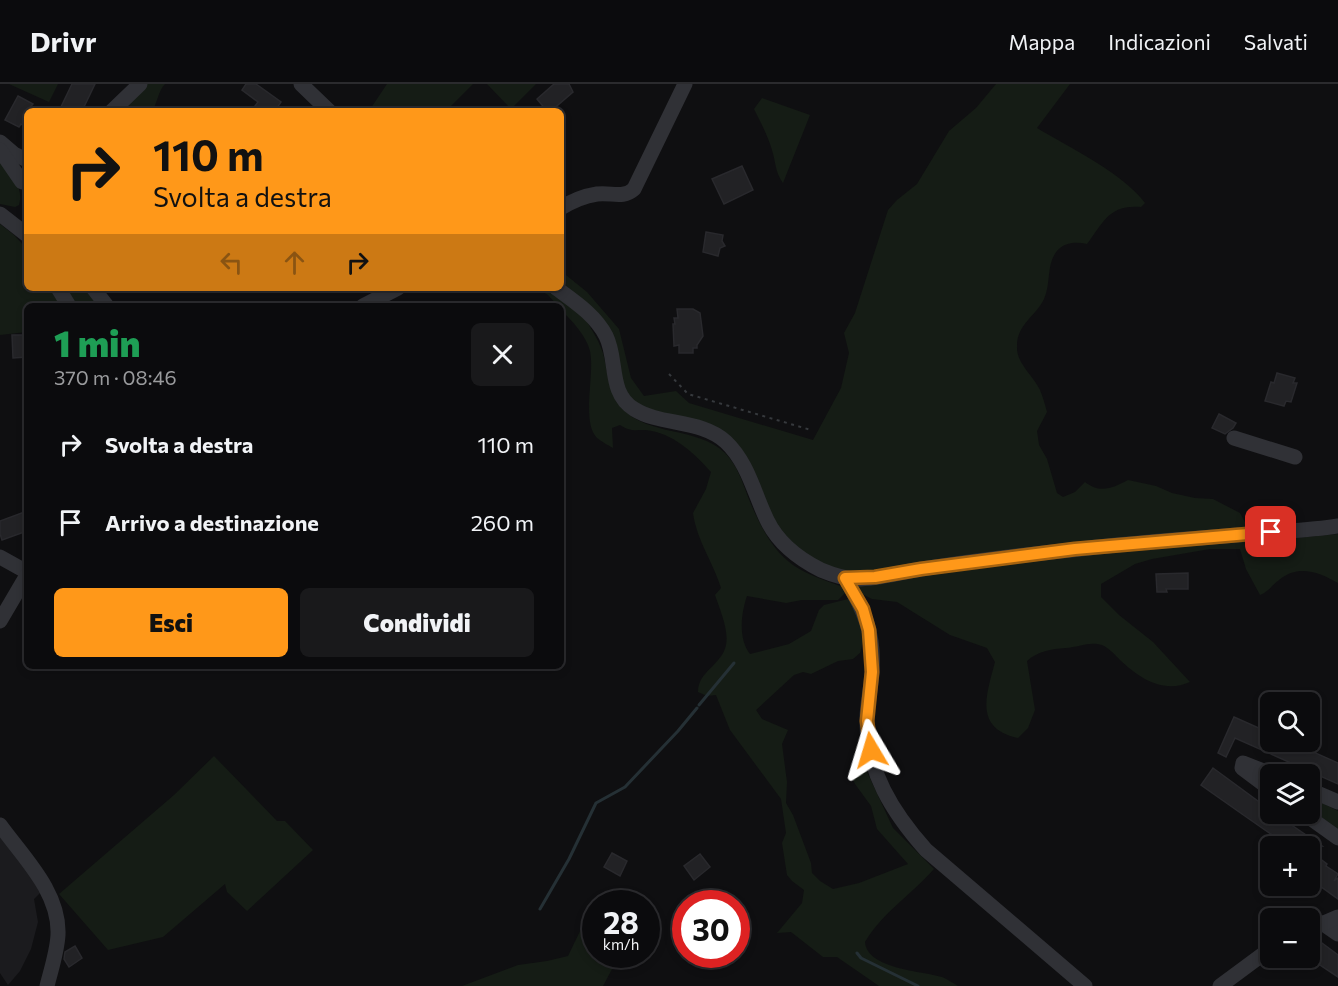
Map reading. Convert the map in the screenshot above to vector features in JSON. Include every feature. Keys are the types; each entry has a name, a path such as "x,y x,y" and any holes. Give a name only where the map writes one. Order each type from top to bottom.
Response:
{"street":[{"path":"115,108 140,84"},
{"path":"300,84 325,108"},
{"path":"564,207 590,196 621,195 632,191 685,84"},
{"path":"0,142 14,154 24,159"},
{"path":"0,150 24,183"},
{"path":"95,291 105,303"},
{"path":"369,303 392,291"},
{"path":"560,291 597,322 607,338 616,385 623,399 633,409 698,427 724,440 743,464 767,520 783,542 804,561 834,575 845,578 875,577 1075,549 1338,526"},
{"path":"1234,438 1295,457"},
{"path":"0,557 24,572"},
{"path":"845,578 863,609 869,630 872,672 867,721 871,750 879,780 890,803 926,850 1085,986"},
{"path":"0,621 24,579"},
{"path":"1260,770 1243,763 1242,768 1260,782"},
{"path":"1320,794 1338,802"},
{"path":"1318,824 1338,838"},
{"path":"0,825 49,891 58,935 47,986"},
{"path":"1320,924 1338,917"},
{"path":"1320,927 1338,934"},
{"path":"1220,986 1260,957"}],"path":[{"path":"669,374 688,394 811,430"}],"shaded area":[{"path":"9,84 58,84 49,102"},
{"path":"146,84 165,84 154,108 121,108"},
{"path":"387,84 473,84 451,108 371,108"},
{"path":"487,84 536,84 512,108"},
{"path":"996,84 1070,84 1037,128 1110,172 1136,192 1145,203 1141,207 1121,209 1108,216 1087,244 1073,243 1060,248 1055,253 1050,265 1044,299 1023,326 1018,338 1019,358 1037,384 1047,412 1037,431 1039,445 1047,459 1057,493 1063,497 1075,492 1085,482 1101,489 1128,480 1156,486 1172,493 1213,499 1240,513 1256,536 1265,541 1338,534 1338,583 1308,571 1294,572 1286,575 1260,595 1246,569 1240,549 1210,549 1135,564 1101,584 1101,597 1119,615 1153,642 1190,682 1170,686 1152,682 1135,673 1107,648 1098,644 1045,651 1027,661 1035,710 1028,728 1018,738 1004,733 989,719 987,698 995,662 987,648 950,635 897,602 872,599 856,591 787,542 775,524 742,454 635,406 628,400 616,358 581,313 601,347 611,389 622,408 645,423 701,439 725,453 739,474 761,525 785,559 799,569 843,587 847,591 838,600 802,600 786,603 747,596 743,610 742,634 750,654 789,644 811,631 819,610 824,605 852,598 864,638 860,653 853,659 838,661 811,674 803,672 794,675 756,710 762,719 788,730 782,744 787,782 786,803 793,815 811,863 812,873 820,881 833,889 859,883 908,864 877,829 871,806 855,784 849,770 862,761 893,828 934,869 880,921 865,942 868,951 885,963 942,977 958,986 879,986 837,957 823,957 791,932 777,933 802,903 804,890 787,875 782,843 786,833 781,799 730,730 716,695 707,696 698,692 702,679 724,652 727,639 724,620 715,595 721,588 698,533 693,513 706,489 711,472 684,447 661,433 629,429 620,425 612,428 613,448 597,438 592,431 590,421 591,361 588,345 564,313 564,303 555,303 541,291 564,291 564,273 587,292 619,329 631,378 644,396 676,391 689,403 813,440 841,388 849,353 844,333 855,313 888,210 917,184 949,131 976,108"},
{"path":"762,98 810,115 783,183 754,109"},
{"path":"0,158 12,174 20,192 19,205 15,207 0,204"},
{"path":"0,224 24,246 24,291 88,291 98,303 74,303 71,300 68,303 24,303 24,332 0,335"},
{"path":"214,756 277,821 285,821 313,850 247,911 227,892 225,884 163,937 108,950 59,894 174,795"},
{"path":"1320,802 1338,811 1338,829 1320,816"},
{"path":"0,833 43,890 34,899 38,922 31,949 20,971 8,985 0,973"},
{"path":"582,927 582,968 613,968 603,986 462,986 518,965 568,956"}],"building":[{"path":"72,84 95,84 83,108 60,108"},
{"path":"246,84 256,84 281,102 277,108 257,108 255,106 258,102 242,90"},
{"path":"554,84 569,84 573,92 554,108 544,108 537,99"},
{"path":"18,96 33,104 30,108 24,108 24,126 21,124 19,127 5,120"},
{"path":"742,166 753,190 724,204 712,179"},
{"path":"706,232 723,235 722,241 725,246 720,248 718,256 703,252"},
{"path":"677,309 693,309 700,313 703,336 697,348 693,348 693,353 679,353 679,345 674,346 673,324 675,324 674,318 678,318"},
{"path":"12,335 24,335 24,357 13,358"},
{"path":"1277,373 1295,378 1293,383 1297,383 1291,402 1286,401 1284,406 1265,401 1271,382 1274,383"},
{"path":"1219,414 1236,423 1225,434 1212,428"},
{"path":"24,512 24,532 2,540 0,521"},
{"path":"1188,573 1188,589 1166,589 1167,592 1157,592 1156,574"},
{"path":"1234,717 1260,729 1260,749 1235,738 1226,757 1218,753"},
{"path":"1266,752 1313,752 1338,763 1338,784 1320,776 1320,764 1293,764"},
{"path":"1213,768 1260,803 1260,824 1290,824 1307,836 1274,836 1201,785"},
{"path":"612,853 627,861 620,876 604,867"},
{"path":"700,854 710,867 694,880 684,866"},
{"path":"1320,859 1338,874 1334,881 1338,878 1338,899 1320,886"},
{"path":"1322,943 1338,955 1338,977 1320,965"},
{"path":"75,946 82,958 69,967 64,959 65,952"}],"waterway":[{"path":"699,705 734,663"},
{"path":"540,909 569,859 596,803 625,787 697,708"},
{"path":"857,953 861,958 918,986"}],"route":[{"path":"871,750 867,721 872,672 869,630 863,609 845,578 875,577 1075,549 1271,532"}]}
